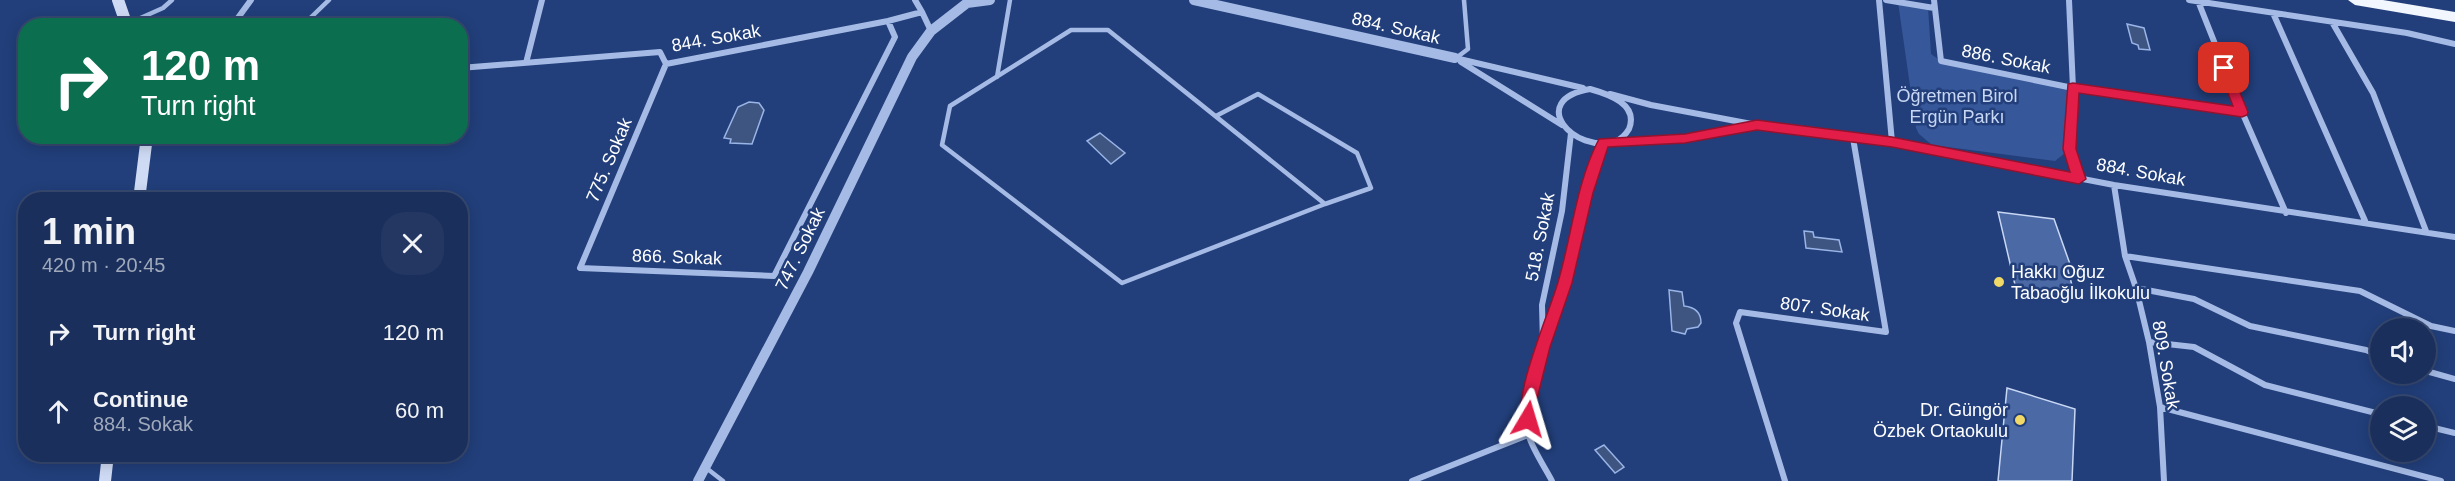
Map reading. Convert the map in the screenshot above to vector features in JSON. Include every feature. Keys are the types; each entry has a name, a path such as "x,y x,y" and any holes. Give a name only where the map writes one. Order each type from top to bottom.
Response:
{"highway":[{"path":"2355,0 2455,17"}],"main road":[{"path":"118,0 124,18"},
{"path":"140,192 146,144"},
{"path":"105,481 107,462"}],"street":[{"path":"238,18 251,0"},
{"path":"526,63 542,0"},
{"path":"915,0 931,32 969,2 990,0"},
{"name":"884. Sokak","path":"1194,0 1590,89"},
{"path":"1879,0 1892,142"},
{"path":"1886,0 1934,8 1934,0"},
{"path":"2069,0 2073,88 2070,149 2079,179"},
{"path":"2189,0 2408,33 2455,44"},
{"path":"2198,1 2242,112 2286,213"},
{"name":"886. Sokak","path":"1934,8 1941,62 2073,88 2242,112"},
{"name":"844. Sokak","path":"468,67 660,52 666,64 888,21 922,12"},
{"path":"2273,13 2366,224"},
{"name":"866. Sokak","path":"580,268 774,276 895,37 888,21"},
{"path":"2332,22 2373,93 2426,231"},
{"name":"747. Sokak","path":"698,481 808,272 912,57 931,32"},
{"path":"1455,58 1571,133 1592,142 1685,139 1757,125"},
{"name":"775. Sokak","path":"580,268 666,64"},
{"path":"1564,127 1559,118 1558,109 1562,101 1579,90 1590,89 1610,94 1627,106 1632,123 1629,131 1613,141"},
{"name":"884. Sokak","path":"1610,94 1652,105 1757,125 1892,142 2114,185 2455,237"},
{"name":"518. Sokak","path":"1543,347 1542,305 1562,211 1571,133"},
{"name":"807. Sokak","path":"1785,481 1736,323 1740,312 1886,332 1853,138"},
{"name":"518. Sokak","path":"1552,481 1528,435 1528,403 1543,347 1565,283 1587,193 1603,143"},
{"name":"809. Sokak","path":"2114,185 2125,256 2136,288 2149,342 2160,407 2164,481"},
{"path":"2125,256 2360,291 2431,326 2455,331"},
{"path":"2136,288 2194,299 2250,326 2370,352"},
{"path":"2149,342 2194,346 2265,385 2370,411"},
{"path":"2436,374 2455,379"},
{"path":"2160,407 2440,481"},
{"path":"2436,428 2455,433"},
{"path":"1412,481 1528,435"}],"lane":[{"path":"142,18 163,8 172,0"},
{"path":"310,18 329,0"},
{"path":"997,77 1010,0"},
{"path":"1455,58 1468,49 1464,0"},
{"path":"1216,117 1258,94 1357,153 1371,188 1122,283 942,144 950,106 1071,30 1108,30 1216,117 1325,204"},
{"path":"705,467 723,481"}],"green space":[{"name":"Öğretmen Birol Ergün Parkı","path":"1898,2 1928,7 1931,54 1941,61 2073,88 2070,149 2055,161 1932,145 1919,134 1916,128"}],"shaded area":[{"path":"2127,24 2144,28 2150,50 2139,49 2138,45 2132,43"},
{"path":"749,102 759,103 764,110 752,144 730,143 731,139 724,138 738,107"},
{"path":"1100,133 1125,153 1111,164 1087,141"},
{"path":"1804,231 1813,232 1814,237 1839,240 1842,252 1806,248"},
{"path":"1669,290 1682,292 1684,306 1694,309 1700,316 1701,323 1698,327 1687,329 1685,334 1672,331"},
{"path":"1604,445 1624,467 1615,473 1595,450"}],"building":[{"name":"Hakkı Oğuz Tabaoğlu İlkokulu","path":"1998,212 2054,219 2071,267 2067,267 2075,296 2016,289"},
{"name":"Dr. Güngör Özbek Ortaokulu","path":"2007,388 2075,409 2072,481 1998,481"}],"place":[{"name":"Hakkı Oğuz Tabaoğlu İlkokulu","path":"1999,282"},
{"name":"Dr. Güngör Özbek Ortaokulu","path":"2020,420"}],"route":[{"path":"1528,419 1528,403 1543,347 1565,283 1587,193 1603,143 1685,139 1757,125 1892,142 2079,179 2070,149 2073,88 2242,112 2224,68"}]}
